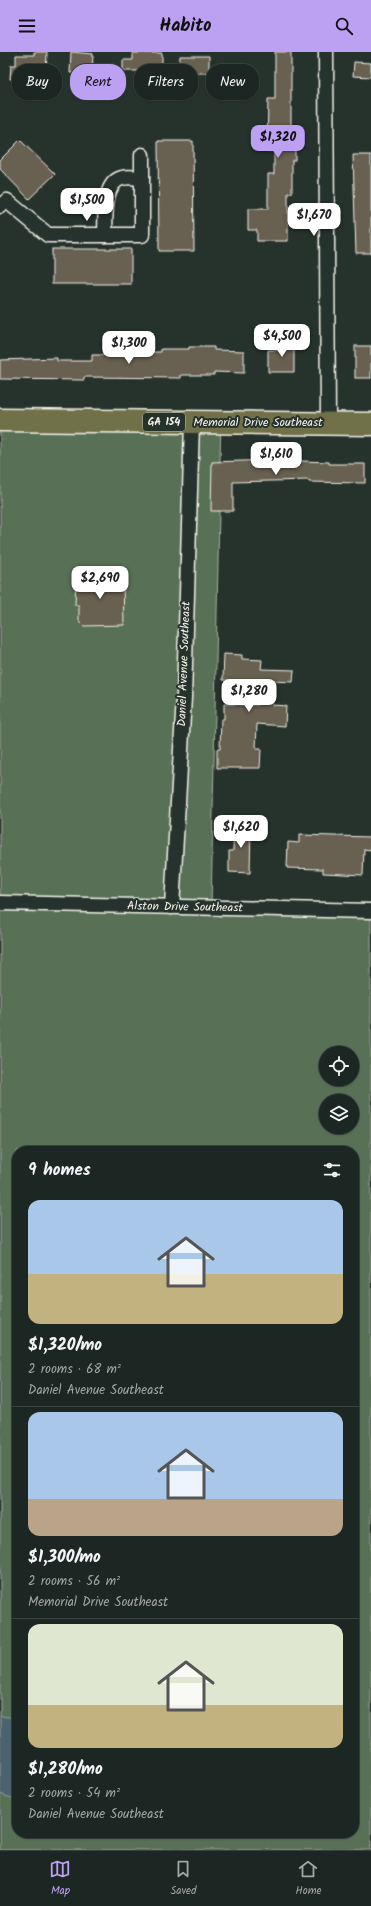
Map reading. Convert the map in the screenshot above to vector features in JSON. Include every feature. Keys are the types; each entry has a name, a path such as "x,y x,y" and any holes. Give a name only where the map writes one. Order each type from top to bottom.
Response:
{"main road":[{"name":"Memorial Drive Southeast","path":"0,420 371,424"}],"street":[{"path":"326,52 328,423"},
{"path":"0,206 7,201 48,235 142,235 142,155"},
{"path":"105,235 106,200 113,183 122,178 142,178"},
{"name":"Daniel Avenue Southeast","path":"172,907 184,696 192,422"},
{"name":"Alston Drive Southeast","path":"0,903 371,910"}],"green space":[{"path":"0,412 221,415 211,909 0,903"},
{"path":"0,904 371,916 371,1850 0,1850"}],"water":[{"path":"0,1716 12,1717 12,1798 0,1794"}],"building":[{"path":"34,52 47,52 46,64 16,64 16,55 34,55"},
{"path":"71,52 93,54 92,64 70,64"},
{"path":"275,52 291,52 291,136 295,136 295,160 292,160 292,193 288,193 288,241 257,241 257,230 248,230 248,209 268,209 268,174 274,174 274,151 267,151 268,99 275,99"},
{"path":"133,53 162,53 162,64 134,64 134,71 126,71 126,64 123,64 123,60 133,60"},
{"path":"180,56 209,56 209,64 206,64 206,73 198,73 198,64 180,64"},
{"path":"354,62 371,63 371,77 353,76"},
{"path":"11,65 12,79 10,79"},
{"path":"20,140 55,174 29,199 0,169 0,160"},
{"path":"158,141 193,141 194,251 159,251"},
{"path":"353,155 371,155 371,253 356,253"},
{"path":"52,249 131,249 131,284 52,284"},
{"path":"278,342 294,342 294,372 268,372 268,350 278,350"},
{"path":"355,346 371,346 371,378 355,378"},
{"path":"189,347 214,347 214,350 244,351 244,373 214,372 214,375 181,375 181,378 84,377 84,380 0,379 0,360 57,358 57,361 92,361 92,355 131,355 131,352 161,352 161,349 189,349"},
{"path":"274,460 329,462 329,464 365,464 365,483 309,482 309,480 233,482 233,511 211,511 212,462"},
{"path":"90,574 120,575 120,581 123,581 124,625 84,626 79,621 79,605 75,605 76,579 78,579 78,576 90,576"},
{"path":"224,654 242,655 242,659 262,660 261,669 294,670 293,682 272,681 272,705 286,706 285,726 257,724 256,749 261,749 260,768 217,768 217,749 220,749 221,719 224,719 224,704 258,705 259,682 223,680"},
{"path":"234,823 251,824 250,873 229,872 229,851 233,851"},
{"path":"299,835 371,837 371,850 364,849 363,875 323,873 323,869 287,868 288,842 299,843"}]}
